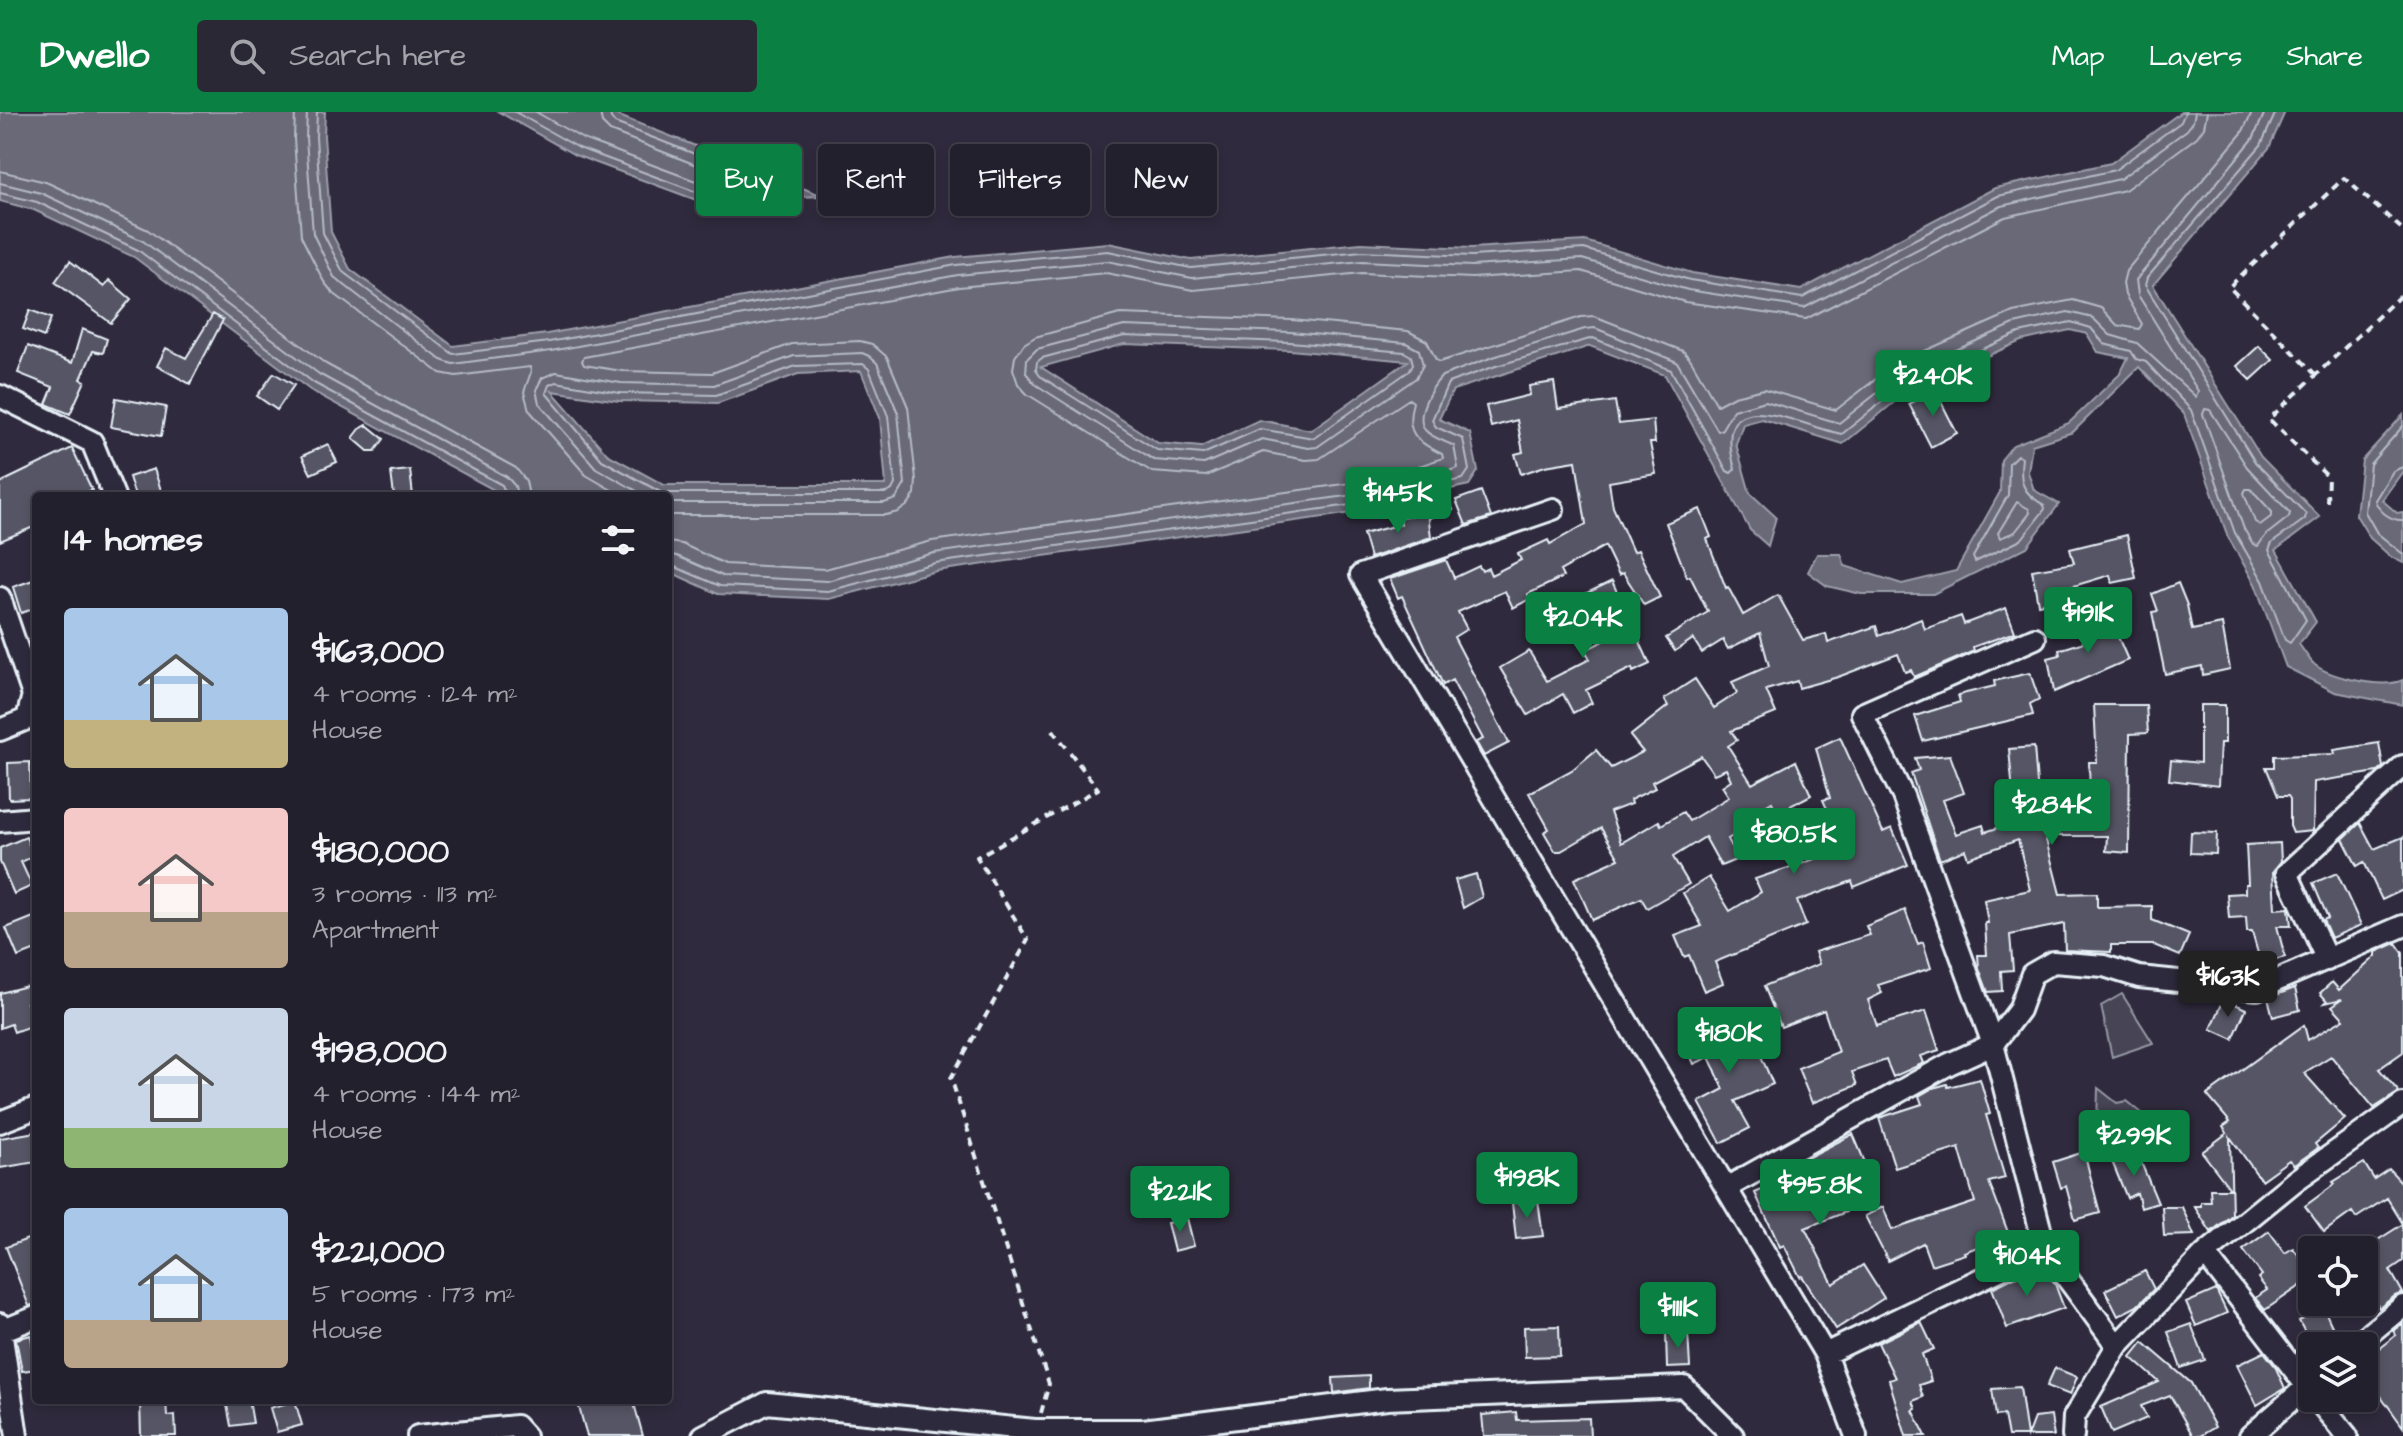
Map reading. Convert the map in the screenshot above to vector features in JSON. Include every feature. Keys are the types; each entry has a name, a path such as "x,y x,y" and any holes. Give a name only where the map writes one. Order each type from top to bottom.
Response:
{"street":[{"path":"0,396 92,442 112,492"},
{"path":"1553,509 1361,575 1825,1354 1856,1436"},
{"path":"0,598 32,692"},
{"path":"2035,638 1862,714 1903,796 1993,1044 2045,1248 2117,1346"},
{"path":"0,730 27,719 32,699"},
{"path":"2327,960 2287,873 2403,766"},
{"path":"0,821 32,818"},
{"path":"1726,1188 1949,1064 1993,1044 2019,1010 2032,974 2053,962 2104,966 2139,977 2257,989 2403,926"},
{"path":"2073,1436 2074,1417 2117,1346 2205,1254 2296,1180 2403,1104"},
{"path":"0,1122 32,1110"},
{"path":"1825,1354 2045,1248"},
{"path":"2205,1254 2298,1372"},
{"path":"2371,1332 2403,1306"},
{"path":"17,1436 1,1327 32,1318"},
{"path":"703,1436 767,1403 1035,1430 1143,1430 1387,1399 1684,1387 1733,1436"},
{"path":"2250,1436 2298,1400"},
{"path":"2329,1412 2347,1436"},
{"path":"418,1436 516,1426 525,1436"}],"path":[{"path":"2316,375 2229,287 2344,178 2403,230"},
{"path":"2327,502 2328,477 2269,419 2403,293"},
{"path":"1035,1430 1049,1384 951,1078 1028,940 977,857 1098,789 1050,726"}],"shaded area":[{"path":"2122,994 2153,1043 2112,1057 2101,1006"},
{"path":"2098,1088 2117,1103 2127,1101 2142,1113 2109,1132 2097,1124"}],"water":[{"path":"0,112 325,112 331,232 350,269 453,346 547,334 955,257 1108,243 1191,260 1361,243 1472,248 1585,241 1692,273 1801,290 1995,188 2111,163 2181,112 2285,112 2269,148 2153,285 2261,457 2320,517 2276,550 2316,622 2299,644 2315,665 2333,674 2371,683 2403,680 2403,705 2335,692 2286,667 2255,584 2228,537 2184,414 2139,367 2073,432 2032,445 2028,472 2034,490 2059,504 2027,547 1933,594 1861,594 1827,586 1808,572 1817,554 1841,554 1845,566 1902,584 1956,571 2000,492 2001,460 2013,445 2069,423 2120,374 2128,358 2098,352 2087,334 2070,330 2021,341 1908,391 1843,444 1762,419 1743,424 1736,444 1750,493 1776,517 1768,546 1750,530 1665,375 1590,346 1453,390 1439,419 1470,433 1478,471 1469,485 1427,494 1388,508 936,571 829,599 718,594 672,573 672,492 498,492 310,390 134,257 34,210 0,201","holes":["1124,344 1290,350 1408,361 1311,430 1259,420 1201,447 1158,443 1041,367","861,371 880,418 886,485 664,485 607,454 552,391 619,401 718,403 798,374"]},
{"path":"499,112 609,112 696,146 696,200 575,155"},
{"path":"802,188 818,194 802,197"},
{"path":"2403,415 2403,471 2382,500 2397,513 2403,512 2403,563 2391,557 2370,538 2356,515 2362,460"}],"building":[{"path":"70,261 104,287 109,280 131,299 111,323 55,282"},
{"path":"30,310 51,318 44,337 23,329"},
{"path":"213,314 223,320 190,384 157,366 166,348 186,358"},
{"path":"82,329 107,339 103,353 93,351 81,379 85,381 70,414 46,404 53,387 18,373 28,346 72,363"},
{"path":"2259,346 2273,360 2251,380 2237,366"},
{"path":"274,373 294,385 277,410 257,396"},
{"path":"1554,382 1558,409 1615,401 1619,424 1653,420 1655,443 1650,443 1656,474 1609,482 1613,507 1633,552 1638,550 1660,597 1644,605 1623,573 1619,575 1605,546 1560,571 1563,577 1528,594 1530,599 1513,608 1505,591 1458,612 1467,629 1454,637 1509,743 1484,756 1476,742 1483,739 1452,680 1443,685 1402,596 1398,598 1390,579 1446,560 1454,578 1479,566 1482,571 1488,568 1491,575 1521,560 1518,554 1548,540 1550,544 1586,524 1576,461 1521,474 1515,454 1523,452 1517,420 1491,427 1486,406 1530,395 1529,386"},
{"path":"1935,390 1957,433 1931,447 1909,404"},
{"path":"116,398 166,407 161,436 111,427"},
{"path":"367,425 384,439 375,451 368,451 353,438"},
{"path":"328,444 337,462 311,474 302,456"},
{"path":"72,448 92,490 32,492 32,528 0,541 0,483"},
{"path":"154,469 162,492 134,492 129,477"},
{"path":"410,470 413,492 394,492 391,472"},
{"path":"1481,491 1491,517 1466,525 1456,500"},
{"path":"1447,494 1453,510 1430,518 1425,502"},
{"path":"1700,509 1711,537 1707,539 1726,588 1743,615 1778,595 1803,640 1826,634 1828,643 1876,626 1879,636 1921,619 1925,629 1961,616 1964,624 2006,608 2015,632 1973,647 1974,651 1914,677 1911,670 1905,672 1898,654 1799,688 1797,681 1766,690 1776,713 1731,731 1737,740 1728,746 1752,784 1796,761 1811,795 1777,813 1772,802 1742,820 1747,828 1728,839 1738,859 1721,866 1705,837 1673,857 1689,884 1647,908 1641,898 1592,920 1574,879 1619,859 1601,828 1561,851 1555,851 1544,832 1549,829 1529,793 1572,770 1596,750 1611,768 1643,752 1630,736 1668,706 1664,699 1695,679 1714,708 1737,693 1732,682 1769,666 1760,633 1728,649 1723,640 1702,653 1693,639 1675,651 1666,638 1708,612 1690,576 1687,577 1666,523","holes":["1701,756 1714,774 1726,769 1731,780 1722,786 1729,797 1689,821 1683,812 1661,825 1659,821 1621,843 1610,812 1631,804 1630,800 1655,788 1652,782"]},
{"path":"1428,513 1431,537 1370,558 1363,534 1401,524 1400,517"},
{"path":"2127,535 2136,578 2112,583 2110,575 2057,591 2059,600 2038,604 2032,570 2074,563 2070,549"},
{"path":"32,580 32,609 21,613 13,587"},
{"path":"1612,581 1650,664 1633,672 1632,668 1586,690 1592,703 1573,713 1563,694 1528,715 1500,668 1529,651 1547,681 1590,659 1585,650 1608,639 1587,593"},
{"path":"2178,583 2192,630 2222,624 2230,669 2203,675 2202,666 2165,674 2152,612 2158,611 2152,594"},
{"path":"2108,614 2128,660 2054,692 2048,658 2060,655 2059,650 2090,640 2084,625"},
{"path":"2030,673 2039,699 2030,704 2033,715 1923,741 1915,716 1960,702 1958,695 1995,686 1994,681"},
{"path":"2094,705 2146,705 2148,733 2130,734 2129,853 2106,851 2107,836 2045,836 2060,894 2097,893 2097,907 2152,906 2152,920 2189,935 2180,956 2154,945 2111,945 2111,952 2065,950 2064,924 2010,935 2013,970 2001,971 2002,991 1988,992 1979,968 1978,955 1987,955 1985,923 1988,923 1984,900 2030,890 2018,840 1968,858 1965,850 1940,860 1911,773 1919,770 1915,758 1950,755 1964,793 1943,800 1956,834 1983,825 1985,832 2016,822 2009,749 2034,747 2038,796 2090,796 2089,762 2097,762"},
{"path":"2200,705 2225,705 2225,743 2220,743 2218,786 2169,780 2171,760 2200,763"},
{"path":"1840,737 1883,832 1892,828 1908,865 1854,887 1852,881 1797,901 1806,925 1715,962 1723,983 1704,991 1689,955 1684,957 1675,936 1702,926 1683,893 1709,877 1730,911 1761,892 1755,879 1845,849 1823,800 1830,798 1816,748"},
{"path":"2379,743 2383,767 2377,772 2314,782 2313,831 2293,833 2290,799 2288,796 2278,796 2266,767 2274,767 2274,756 2335,754 2334,750"},
{"path":"30,762 31,798 9,799 8,763"},
{"path":"2360,823 2374,849 2403,837 2403,890 2382,900 2364,862 2357,866 2343,839"},
{"path":"2191,832 2217,833 2216,854 2190,853"},
{"path":"26,837 32,857 21,862 32,886 14,894 0,862 0,848"},
{"path":"2280,843 2281,861 2273,871 2275,909 2289,908 2291,926 2277,926 2285,957 2261,964 2252,932 2247,932 2246,917 2229,918 2227,894 2245,893 2245,884 2248,884 2246,845"},
{"path":"2337,873 2361,925 2331,938 2323,920 2328,918 2313,883"},
{"path":"1476,874 1482,897 1463,908 1455,880"},
{"path":"1905,910 1918,944 1923,942 1931,968 1878,985 1882,993 1868,1000 1877,1026 1926,1011 1939,1050 1921,1056 1924,1063 1893,1077 1886,1060 1852,1072 1857,1085 1812,1103 1798,1068 1838,1052 1824,1010 1781,1027 1764,986 1819,964 1815,952 1870,935 1866,926"},
{"path":"32,918 32,952 18,957 6,928"},
{"path":"2396,943 2403,953 2403,1052 2379,1069 2399,1092 2374,1108 2331,1056 2304,1073 2345,1119 2315,1144 2318,1148 2294,1165 2289,1160 2261,1180 2230,1137 2232,1215 2211,1232 2194,1206 2211,1202 2210,1189 2230,1189 2202,1152 2227,1133 2223,1127 2230,1122 2207,1095 2304,1025 2308,1040 2344,1019 2332,1006 2342,999 2325,1003 2327,1001 2320,993 2332,982 2339,990 2376,956 2376,952"},
{"path":"27,986 32,998 27,1003 32,1025 14,1032 11,1024 0,1028 0,993"},
{"path":"2295,988 2300,1010 2273,1017 2268,998"},
{"path":"2224,999 2246,1009 2233,1039 2211,1029"},
{"path":"1746,1021 1773,1084 1735,1101 1750,1128 1721,1143 1699,1102 1724,1089 1709,1057 1694,1064 1681,1035 1699,1027 1704,1039"},
{"path":"1980,1079 1990,1114 1986,1115 2005,1178 1989,1182 2009,1235 1931,1265 1923,1243 1888,1261 1865,1216 1883,1207 1892,1230 1975,1202 1959,1148 1895,1168 1879,1118 1922,1104 1919,1096 1933,1088"},
{"path":"32,1133 32,1163 0,1168 0,1138"},
{"path":"1853,1134 1869,1172 1835,1186 1846,1212 1805,1228 1833,1284 1863,1265 1884,1298 1836,1329 1800,1277 1784,1245 1780,1247 1755,1193 1807,1169 1803,1160"},
{"path":"2135,1148 2158,1203 2141,1208 2137,1193 2127,1198 2111,1159"},
{"path":"2084,1152 2100,1213 2075,1220 2066,1186 2061,1188 2053,1162"},
{"path":"2364,1163 2374,1179 2389,1169 2403,1184 2403,1224 2387,1198 2356,1218 2352,1212 2324,1232 2305,1206 2335,1184 2333,1182"},
{"path":"1538,1200 1543,1236 1516,1239 1512,1203"},
{"path":"2162,1207 2182,1207 2194,1235 2164,1236"},
{"path":"1187,1218 1194,1246 1174,1251 1167,1223"},
{"path":"2403,1224 2403,1261 2390,1270 2403,1293 2379,1308 2378,1306 2378,1240"},
{"path":"2269,1231 2285,1253 2293,1248 2298,1255 2298,1288 2265,1310 2255,1298 2267,1290 2258,1278 2262,1275 2243,1250"},
{"path":"32,1237 32,1305 29,1306 6,1247"},
{"path":"2029,1270 2032,1279 2048,1274 2064,1308 2007,1328 1992,1288"},
{"path":"2145,1271 2154,1289 2137,1306 2118,1316 2105,1290"},
{"path":"2216,1290 2227,1313 2196,1326 2186,1303"},
{"path":"2309,1316 2327,1316 2335,1332 2305,1332 2299,1321"},
{"path":"1921,1322 1934,1349 1922,1354 1931,1381 1919,1385 1923,1397 1913,1401 1916,1409 1913,1410 1926,1436 1906,1436 1889,1380 1895,1378 1878,1343"},
{"path":"2403,1323 2403,1427 2378,1392 2378,1349 2396,1335 2393,1331"},
{"path":"2191,1324 2205,1360 2181,1368 2168,1332"},
{"path":"1559,1326 1560,1356 1525,1357 1524,1327"},
{"path":"1688,1332 1690,1367 1667,1368 1666,1333"},
{"path":"31,1335 32,1370 22,1371 16,1339"},
{"path":"2143,1342 2191,1383 2215,1427 2200,1436 2193,1436 2170,1395 2141,1406 2147,1418 2112,1433 2101,1407 2159,1382 2131,1357"},
{"path":"2264,1352 2275,1366 2285,1388 2257,1405 2237,1365"},
{"path":"2055,1368 2077,1377 2070,1395 2047,1386"},
{"path":"1369,1376 1369,1388 1334,1393 1333,1378"},
{"path":"2020,1387 2027,1436 2008,1436 2004,1415 1996,1416 1992,1389"},
{"path":"140,1404 166,1404 167,1416 175,1415 176,1436 141,1436"},
{"path":"227,1404 250,1404 253,1423 231,1426"},
{"path":"296,1404 302,1425 277,1432 270,1408"},
{"path":"578,1404 634,1404 643,1436 587,1436"},
{"path":"1516,1412 1517,1420 1589,1418 1590,1436 1484,1436 1482,1415"},
{"path":"2051,1416 2054,1436 2027,1436 2034,1418"}]}
